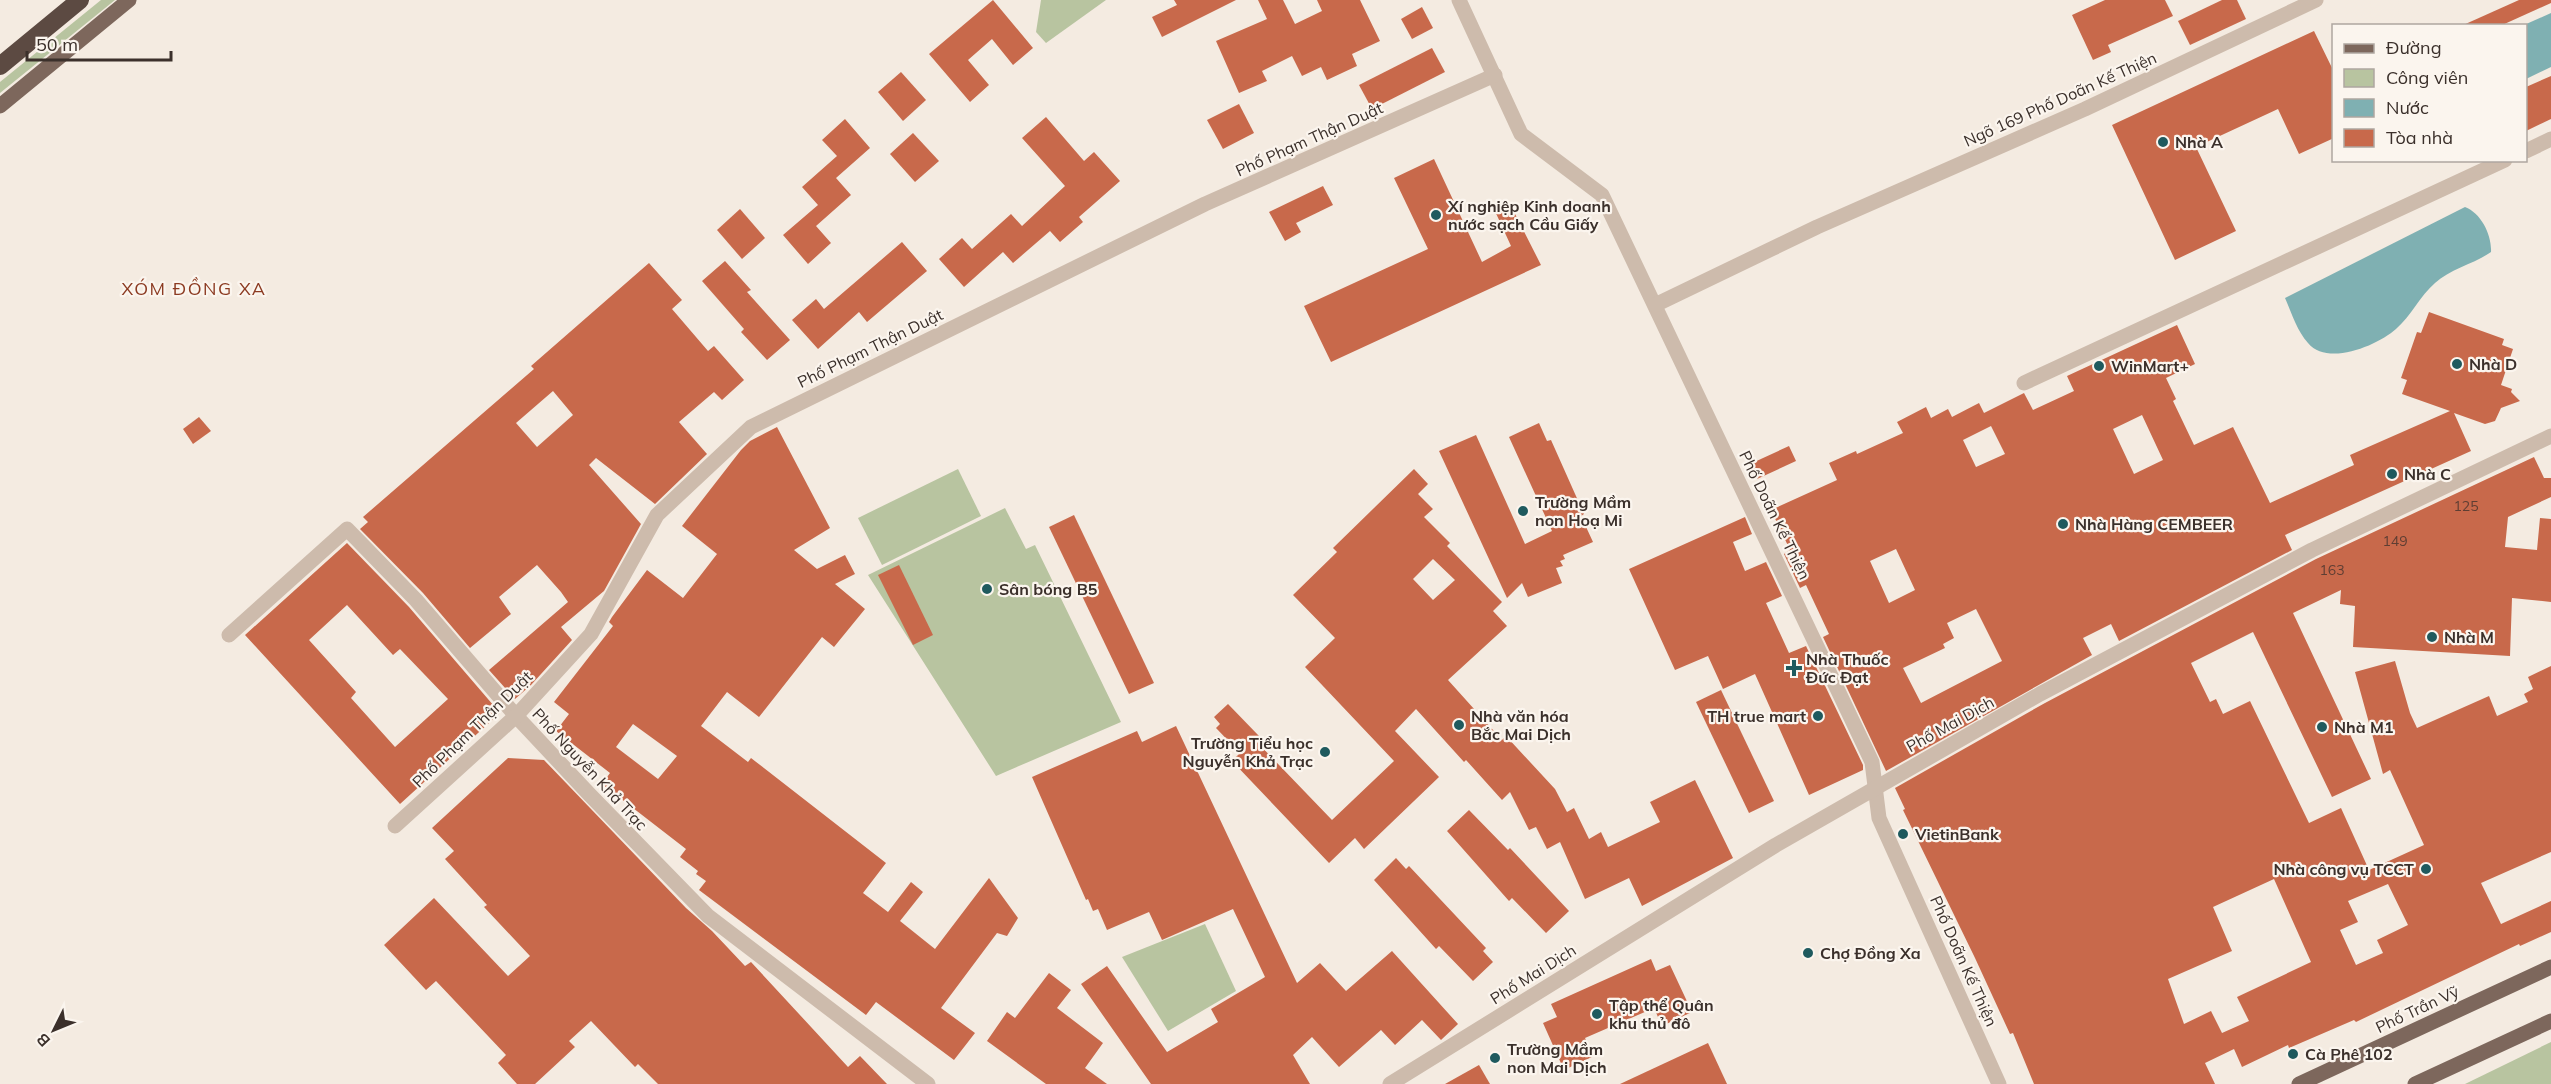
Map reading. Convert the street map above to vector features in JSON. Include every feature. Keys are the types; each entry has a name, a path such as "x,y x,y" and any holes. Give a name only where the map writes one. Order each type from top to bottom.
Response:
{"highway":[{"path":"0,67 80,0"}],"main road":[{"path":"0,67 85,0"},
{"path":"0,106 129,0"},
{"name":"Phố Trần Vỹ","path":"2299,1084 2551,967"},
{"path":"2415,1084 2551,1022"}],"street":[{"name":"Phố Doãn Kế Thiện","path":"1459,0 1521,135 1602,195 1872,762 1879,818 1999,1084"},
{"name":"Ngõ 169 Phố Doãn Kế Thiện","path":"1655,305 1817,227 2085,109 2316,0"},
{"name":"Phố Phạm Thận Duật","path":"395,826 516,716 591,634 657,515 751,427 1205,204 1495,75"},
{"path":"2527,151 2551,140"},
{"path":"2024,383 2501,162"},
{"name":"Phố Mai Dịch","path":"1390,1084 1741,866 1876,786 2040,694 2260,577 2551,436"},
{"name":"Phố Nguyễn Khả Trạc","path":"229,635 347,529 416,600 516,716 708,916 928,1084"}],"green space":[{"path":"101,0 115,0 0,93 0,82"},
{"path":"1041,0 1106,0 1046,43 1036,32"},
{"path":"958,469 981,516 882,565 858,518"},
{"path":"1005,508 1026,549 1035,545 1121,722 996,776 868,575"},
{"path":"1205,924 1236,991 1168,1031 1122,957"},
{"path":"2551,1042 2551,1084 2465,1084"}],"water":[{"path":"2551,13 2551,67 2527,79 2527,24"},
{"path":"2465,207 2481,219 2490,239 2491,252 2441,278 2396,329 2366,347 2353,351 2328,353 2317,350 2308,343 2298,328 2285,298"}],"building":[{"path":"993,0 1033,48 1013,65 992,39 968,60 989,85 970,102 929,54"},
{"path":"1174,0 1236,0 1162,37 1152,17 1177,5"},
{"path":"1258,0 1283,0 1295,24 1322,11 1317,0 1360,0 1380,41 1352,54 1357,66 1327,80 1321,67 1302,76 1292,56 1262,71 1267,81 1239,93 1216,41 1267,19"},
{"path":"2105,0 2165,0 2173,16 2108,45 2111,52 2093,60 2072,15"},
{"path":"2222,0 2237,0 2246,19 2190,45 2178,21"},
{"path":"2519,0 2551,0 2551,3 2504,24 2465,24"},
{"path":"1422,7 1433,28 1412,39 1401,19"},
{"name":"Nhà A","path":"2314,31 2332,68 2332,139 2299,154 2278,109 2196,147 2236,231 2175,260 2112,125"},
{"path":"1432,48 1445,72 1372,109 1359,85"},
{"path":"901,72 926,100 903,121 878,92"},
{"path":"2551,76 2551,119 2527,131 2527,87"},
{"path":"1239,104 1254,133 1223,149 1207,120"},
{"path":"1046,117 1084,161 1094,152 1120,181 1079,217 1083,222 1060,242 1050,231 1013,263 1003,252 964,287 939,259 962,238 972,249 1011,214 1022,226 1065,186 1022,138"},
{"path":"845,119 870,148 836,178 851,195 816,226 831,243 808,264 783,235 818,205 802,187 837,156 822,140"},
{"path":"913,133 939,161 915,182 890,154"},
{"path":"1434,159 1482,262 1511,246 1494,209 1509,202 1541,265 1331,362 1304,306 1428,249 1394,178"},
{"path":"1323,186 1333,205 1296,223 1301,232 1285,241 1269,212"},
{"path":"740,209 765,238 742,259 717,230"},
{"path":"902,242 927,271 867,322 859,312 818,349 792,320 816,299 824,309"},
{"path":"725,261 751,290 747,292 790,340 767,360 741,332 744,329 702,281"},
{"path":"649,263 682,300 672,309 708,351 714,346 744,380 722,400 714,392 679,422 707,454 655,504 596,458 589,465 641,524 604,591 561,627 572,640 515,699 489,670 568,602 537,565 499,597 511,614 470,648 423,593 360,529 368,522 363,517 534,369 531,366","holes":["553,391 573,415 537,447 516,423"]},
{"path":"2429,312 2504,339 2502,345 2513,349 2501,385 2512,389 2511,392 2520,401 2501,408 2495,421 2485,424 2454,413 2471,451 2285,535 2292,550 2119,641 2111,624 2083,638 2092,655 1886,771 1823,637 1829,634 1806,585 1800,588 1784,554 1790,550 1771,510 1837,480 1829,463 1856,451 1857,454 1903,433 1897,422 1926,407 1931,418 1948,409 1952,417 1979,403 1984,413 2024,393 2033,410 2074,391 2067,376 2177,325 2195,364 2166,378 2176,399 2173,401 2194,445 2233,427 2270,503 2354,465 2350,455 2450,411 2402,394 2407,380 2401,378 2417,332 2421,333","holes":["2142,415 2163,460 2134,474 2113,429","1991,426 2005,454 1976,467 1963,440","1896,549 1915,590 1889,603 1870,561","1976,609 2002,661 1921,703 1903,668 1945,648 1943,644 1954,638 1947,623"]},
{"path":"199,417 211,431 193,444 183,429"},
{"path":"1539,423 1547,441 1551,440 1584,514 1581,516 1593,542 1563,555 1565,559 1560,561 1563,566 1556,568 1562,583 1528,597 1522,583 1507,598 1439,451 1476,435 1525,544 1552,531 1509,437"},
{"path":"777,427 830,528 794,550 817,569 845,555 855,574 835,584 865,609 834,647 822,637 759,717 727,692 701,726 748,762 751,758 886,863 863,893 888,912 911,882 923,892 900,921 935,949 989,878 1018,918 1007,936 997,933 941,1008 975,1033 954,1060 876,1002 866,1015 699,890 706,881 696,874 698,871 680,857 686,849 602,784 610,773 556,731 569,714 554,702 613,626 609,622 612,617 647,570 683,598 717,554 682,526 750,441","holes":["633,724 677,756 658,779 616,747"]},
{"path":"1789,446 1796,461 1757,479 1750,464"},
{"path":"2534,457 2544,478 2551,478 2551,497 2508,517 2505,547 2537,550 2540,518 2551,519 2551,602 2512,598 2510,656 2353,647 2355,606 2340,604 2341,590 2293,613 2371,779 2332,797 2253,632 2191,663 2210,702 2216,699 2223,714 2250,701 2309,823 2341,808 2369,870 2424,845 2390,770 2383,774 2355,672 2395,661 2410,713 2417,728 2489,696 2497,716 2528,702 2524,694 2533,689 2528,677 2551,666 2551,852 2481,883 2501,924 2551,901 2551,932 2520,946 2519,944 2356,1022 2354,1020 2289,1048 2288,1045 2242,1067 2234,1049 2205,1063 2215,1084 2034,1084 2013,1033 2010,1034 1903,810 1905,809 1895,788 2045,703 2316,559","holes":["2274,879 2311,962 2237,997 2249,1021 2222,1033 2211,1011 2184,1024 2168,979 2232,951 2213,907","2388,884 2408,925 2377,940 2383,953 2356,965 2340,930 2358,922 2348,901"]},
{"path":"1414,469 1428,484 1418,494 1433,509 1424,517 1450,543 1447,546 1502,602 1493,611 1507,626 1448,680 1502,740 1506,736 1555,789 1567,812 1574,808 1589,839 1601,832 1608,847 1660,822 1650,802 1695,780 1733,858 1642,906 1629,878 1585,899 1560,842 1547,849 1536,827 1529,830 1510,792 1502,800 1416,709 1395,731 1439,777 1364,849 1355,838 1329,863 1232,761 1240,753 1216,728 1220,724 1214,717 1228,704 1259,736 1255,740 1332,820 1394,761 1305,667 1335,638 1293,595 1337,552 1333,548","holes":["1433,559 1455,580 1433,600 1413,579"]},
{"path":"1074,515 1154,683 1129,694 1049,527"},
{"path":"1745,517 1752,534 1733,542 1745,571 1766,562 1782,596 1766,603 1789,653 1806,646 1863,765 1863,770 1809,795 1755,674 1723,689 1708,656 1675,670 1629,569"},
{"path":"347,543 409,607 500,713 400,804 245,635","holes":["347,605 393,655 400,649 448,699 395,747 351,698 356,692 309,640"]},
{"path":"899,565 933,635 913,645 878,575"},
{"path":"1721,690 1774,801 1749,813 1696,702"},
{"path":"1176,726 1297,983 1320,963 1346,991 1392,951 1458,1024 1441,1040 1422,1020 1395,1045 1381,1030 1339,1067 1312,1037 1293,1055 1310,1084 1151,1084 1081,984 1107,966 1167,1052 1218,1022 1211,1009 1265,977 1233,909 1162,940 1149,912 1107,930 1098,909 1093,911 1088,899 1086,900 1032,777 1137,731 1142,742"},
{"path":"508,758 544,760 745,966 751,962 848,1067 860,1056 887,1084 658,1084 638,1064 635,1067 591,1021 569,1041 575,1047 535,1084 517,1084 498,1063 506,1055 436,981 426,990 384,945 434,898 508,976 530,956 484,907 487,905 445,859 454,851 432,828"},
{"path":"1469,810 1508,850 1510,848 1569,911 1546,933 1512,898 1509,901 1447,831"},
{"path":"1396,858 1406,869 1409,866 1486,948 1483,951 1493,962 1473,981 1439,946 1436,949 1374,880"},
{"name":"Tập thể Quân khu thủ đô","path":"1651,959 1656,971 1670,965 1692,1012 1662,1026 1654,1008 1585,1038 1594,1056 1564,1070 1543,1023 1557,1017 1551,1004"},
{"path":"1049,973 1071,990 1057,1008 1103,1043 1085,1068 1107,1084 1046,1084 987,1041 1007,1012 1015,1018"},
{"path":"1708,1043 1727,1084 1620,1084"},
{"path":"1479,1065 1490,1084 1445,1084"}],"place":[{"name":"Nhà A","path":"2163,142"},
{"name":"Xí nghiệp Kinh doanh nước sạch Cầu Giấy","path":"1436,215"},
{"name":"Nhà D","path":"2457,364"},
{"name":"WinMart+","path":"2099,366"},
{"name":"Nhà C","path":"2392,474"},
{"name":"Trường Mầm non Hoạ Mi","path":"1523,511"},
{"name":"Nhà Hàng CEMBEER","path":"2063,524"},
{"name":"Sân bóng B5","path":"987,589"},
{"name":"Nhà M","path":"2432,637"},
{"name":"Nhà Thuốc Đức Đạt","path":"1794,668"},
{"name":"TH true mart","path":"1818,716"},
{"name":"Nhà văn hóa Bắc Mai Dịch","path":"1459,725"},
{"name":"Nhà M1","path":"2322,727"},
{"name":"Trường Tiểu học Nguyễn Khả Trạc","path":"1325,752"},
{"name":"VietinBank","path":"1903,834"},
{"name":"Nhà công vụ TCCT","path":"2426,869"},
{"name":"Chợ Đồng Xa","path":"1808,953"},
{"name":"Tập thể Quân khu thủ đô","path":"1597,1014"},
{"name":"Cà Phê 102","path":"2293,1054"},
{"name":"Trường Mầm non Mai Dịch","path":"1495,1058"}],"district":[{"name":"XÓM ĐỒNG XA","path":"194,289"}]}
